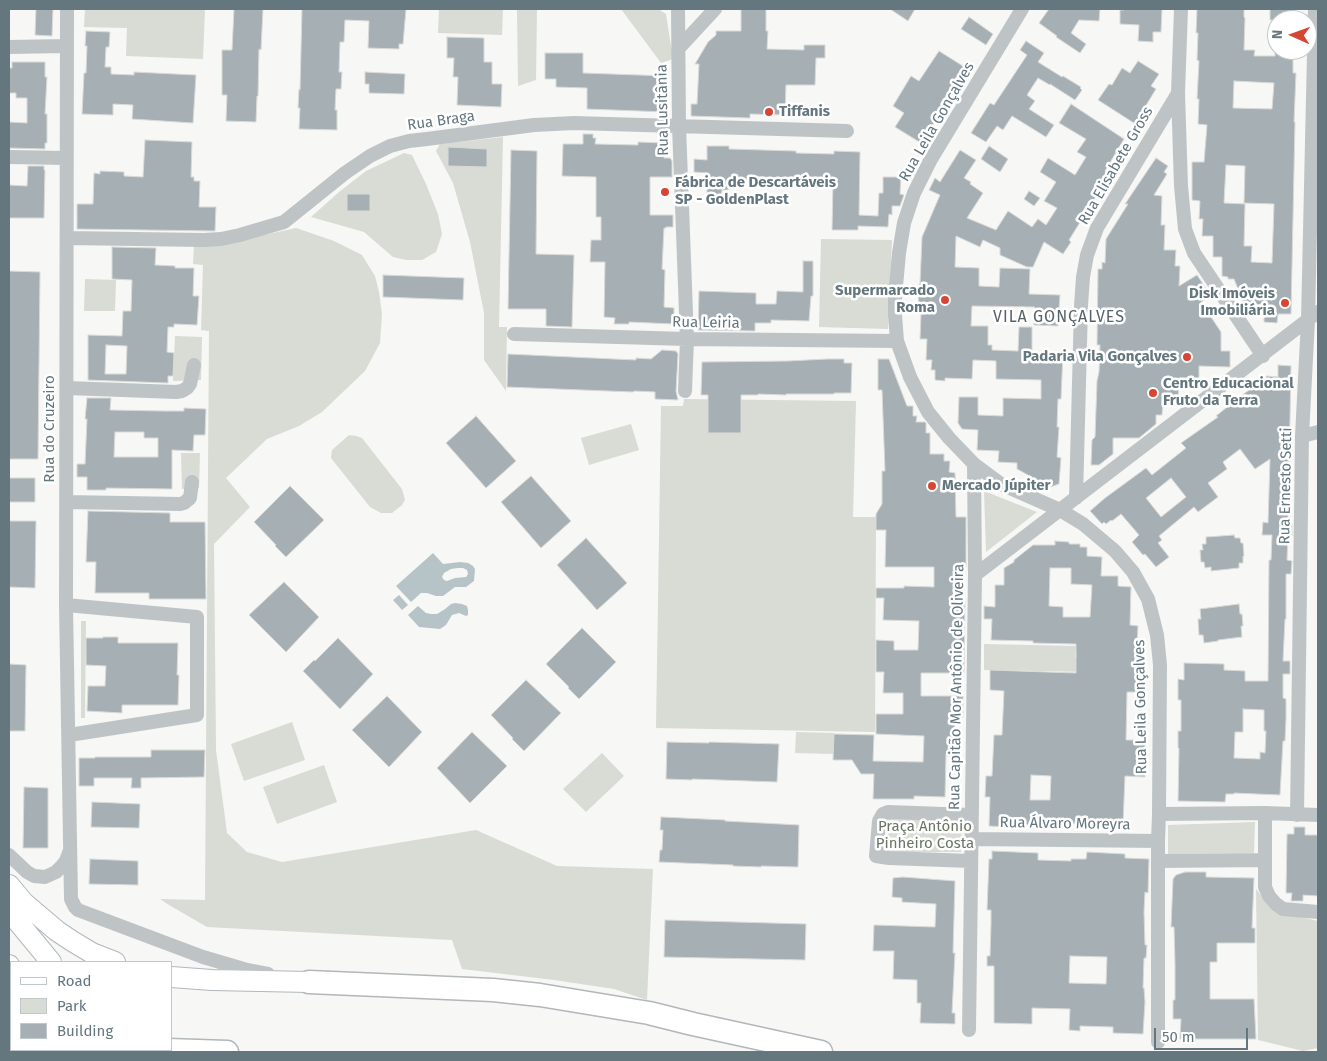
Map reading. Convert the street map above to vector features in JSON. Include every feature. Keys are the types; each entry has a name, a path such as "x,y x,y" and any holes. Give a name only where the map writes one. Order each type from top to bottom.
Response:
{"highway":[{"path":"309,982 493,990 540,995 648,1013 821,1052"},
{"path":"172,1050 227,1052"}],"main road":[{"path":"9,885 24,902 57,931 88,950 113,961"},
{"path":"9,911 50,961"},
{"path":"172,977 309,982"}],"street":[{"name":"Rua do Cruzeiro","path":"67,9 66,605 71,899 78,910 202,957 246,970 309,982"},
{"name":"Rua Lusitânia","path":"678,9 679,126 687,339 685,391"},
{"path":"678,49 715,9"},
{"name":"Rua Leila Gonçalves","path":"1022,9 930,162 914,193 904,223 899,253 895,306 897,341 910,377 928,412 974,464 1001,484 1060,510 1083,524 1115,551 1133,572 1148,599 1160,665 1158,1042"},
{"path":"1180,9 1178,93 1180,186 1185,229 1194,253 1263,356"},
{"name":"Rua Ernesto Setti","path":"1297,815 1302,436 1313,316 1315,9"},
{"path":"9,47 66,46"},
{"name":"Rua Elisabete Gross","path":"1076,498 1080,306 1087,255 1097,228 1178,93"},
{"name":"Rua Braga","path":"67,238 204,240 240,236 284,222 345,173 370,156 390,146 409,141 534,125 574,122 848,130"},
{"path":"9,157 66,158"},
{"path":"975,575 1313,316"},
{"name":"Rua Leiria","path":"514,334 687,339 897,341"},
{"path":"67,388 182,391 190,384 194,365"},
{"path":"1302,436 1318,432"},
{"name":"Rua Capitão Mor Antônio de Oliveira","path":"969,1030 975,575 974,464"},
{"path":"67,502 180,504 190,498 192,482"},
{"path":"66,605 197,617 197,714 69,735"},
{"path":"971,815 888,812 882,814 879,821 876,856 971,861"},
{"path":"1265,813 1265,887 1269,896 1283,909 1318,912"},
{"path":"1160,814 1265,813 1318,815"},
{"name":"Rua Álvaro Moreyra","path":"972,839 1158,841"},
{"path":"9,855 27,872 34,876 45,877 56,872 66,860 70,850"},
{"path":"1159,861 1264,860"}],"green space":[{"path":"85,9 205,9 203,59 126,56 127,28 84,27"},
{"path":"439,9 503,9 502,35 438,33"},
{"path":"517,9 537,9 536,80 518,86"},
{"path":"621,9 658,9 666,14 673,59 661,63"},
{"path":"503,137 499,327 507,327 506,391 484,360 484,313 470,242 453,183 436,151 440,144"},
{"path":"404,153 412,155 438,214 442,234 436,252 422,260 406,260 393,257 364,232 311,217 366,171"},
{"path":"296,228 334,241 362,255 375,276 379,292 382,314 380,343 365,371 322,412 299,426 267,439 226,478 250,507 214,544 216,750 227,833 247,852 282,862 476,830 557,866 653,869 647,1000 614,989 462,969 452,940 207,927 160,899 205,900 209,331 201,330 203,265 193,264 194,244 264,235"},
{"path":"821,239 892,240 888,329 819,327"},
{"path":"85,279 116,280 115,311 84,311"},
{"path":"175,336 202,337 201,380 173,381"},
{"path":"684,399 856,401 853,517 876,517 875,732 656,728 661,406 683,406"},
{"path":"631,424 639,450 589,465 581,438"},
{"path":"349,435 362,438 402,489 405,500 392,513 381,513 370,507 331,458 332,450"},
{"path":"181,453 200,453 199,488 182,489"},
{"path":"984,491 1037,512 986,552"},
{"path":"81,621 86,621 85,718 81,718"},
{"path":"984,644 1076,646 1075,657 1145,659 1145,673 984,670"},
{"path":"292,722 305,760 244,781 231,744"},
{"path":"796,732 834,733 833,754 795,753"},
{"path":"602,753 624,776 586,812 563,789"},
{"path":"324,765 337,802 277,824 263,787"},
{"name":"Praça Antônio Pinheiro Costa","path":"888,819 962,820 961,852 887,852"},
{"path":"1255,822 1254,853 1168,854 1168,825"},
{"path":"1256,889 1269,905 1283,913 1318,921 1318,1048 1303,1051 1258,1040"}],"shaded area":[{"path":"433,553 443,564 468,563 475,569 474,581 466,587 455,587 443,596 421,593 411,602 396,586","holes":["463,568 467,570 468,574 466,577 447,581 442,577 444,573 451,569"]},
{"path":"399,595 408,605 402,610 393,600"},
{"path":"455,603 467,606 468,615 459,613 452,615 446,625 440,629 419,627 408,615 418,606 426,613 437,614"}],"building":[{"path":"36,9 53,9 52,36 35,35"},
{"path":"234,9 263,9 261,50 259,49 256,122 226,121 227,95 222,95 222,50 232,50"},
{"path":"302,9 406,9 403,44 399,44 399,49 368,48 369,21 345,20 344,42 340,42 339,72 342,72 341,89 336,89 335,110 337,110 337,130 299,129 300,108 298,108"},
{"path":"741,9 766,9 767,49 804,50 804,45 825,45 825,58 816,58 815,85 786,85 785,115 750,114 750,118 691,116 691,104 697,104 699,64 695,64 708,42 716,35 716,31 741,31"},
{"path":"890,9 915,9 908,21"},
{"path":"1049,9 1100,9 1099,21 1079,20 1071,33 1086,44 1080,53 1039,23"},
{"path":"1162,9 1161,32 1153,32 1153,42 1138,41 1139,25 1120,24 1120,10"},
{"path":"1197,9 1244,9 1244,50 1255,50 1254,56 1267,56 1267,60 1293,60 1293,73 1296,73 1291,314 1278,314 1277,323 1264,322 1264,303 1246,309 1234,279 1222,276 1222,257 1213,257 1213,236 1202,236 1203,219 1199,219 1200,201 1192,200 1192,162 1204,162 1207,125 1198,124 1198,33 1196,33","holes":["1234,81 1274,83 1272,109 1233,108","1226,165 1245,166 1244,203 1274,204 1272,263 1251,262 1252,246 1244,246 1245,204 1224,203"]},
{"path":"1270,9 1295,9 1295,10"},
{"path":"969,17 993,34 986,45 961,29"},
{"path":"86,31 110,32 109,47 106,47 105,67 111,67 111,74 134,75 134,72 196,75 193,123 132,119 133,105 113,104 113,115 82,114 84,73 86,73"},
{"path":"447,37 484,38 484,62 492,62 492,84 502,84 501,107 457,105 458,77 453,77 454,58 447,58"},
{"path":"1026,41 1044,53 1038,62 1081,87 1082,90 1075,100 1038,78 1027,95 1035,101 1029,109 1054,125 1046,137 1012,116 1003,130 997,126 986,142 971,133 990,103 994,105 1027,55 1020,50"},
{"path":"939,51 966,68 941,103 943,104 936,115 938,117 921,143 895,127 904,113 893,106 911,76 919,81"},
{"path":"545,53 583,53 583,73 667,76 666,112 587,109 587,88 556,87 556,79 545,79"},
{"path":"1138,61 1159,74 1151,86 1156,89 1137,125 1098,100 1109,84 1112,85 1122,68 1130,73"},
{"path":"12,62 45,62 45,77 47,77 45,114 47,114 47,143 45,143 45,149 9,148 9,122 27,123 27,98 16,98 16,93 9,93 9,68 12,68"},
{"path":"365,72 405,74 404,94 369,93 369,84 365,84"},
{"path":"1071,104 1124,139 1105,171 1110,174 1069,240 1071,242 1063,254 1044,242 1033,267 1027,267 1000,255 1000,248 983,240 980,247 956,236 955,267 979,268 979,286 999,287 1000,268 1030,269 1029,294 1060,295 1058,326 1034,325 1035,307 972,306 971,326 988,326 988,345 992,345 992,350 1018,351 1019,327 1032,327 1032,352 1063,353 1061,399 1058,399 1057,427 1059,427 1057,457 1061,458 1059,484 1050,487 1017,469 1017,463 998,462 999,451 977,450 978,430 962,429 958,423 959,397 978,397 978,415 1003,416 1003,398 1041,399 1041,380 996,379 996,361 973,360 972,379 945,378 945,381 935,380 935,370 931,370 932,360 926,360 927,339 920,339 921,314 918,314 919,284 922,237 940,195 929,190 935,178 940,182 960,150 976,160 964,178 983,193 967,218 996,230 1008,211 1032,227 1038,219 1046,225 1057,208 1044,201 1056,182 1040,172 1048,158 1075,175 1086,157 1077,152 1086,139 1059,123"},
{"path":"583,134 593,134 593,138 596,138 595,144 638,145 638,142 664,143 664,158 670,158 672,161 672,177 650,177 650,215 673,215 673,227 664,228 662,269 665,270 664,307 674,308 674,324 629,322 629,324 614,324 615,318 604,317 605,262 590,262 591,240 601,240 601,217 596,217 596,177 562,176 563,144 583,144"},
{"path":"145,140 192,142 191,177 194,177 194,181 200,181 199,207 216,207 215,231 77,229 77,204 93,204 94,173 100,174 100,171 124,172 124,176 143,177"},
{"path":"707,146 729,146 729,149 796,151 796,153 834,154 834,151 860,152 859,215 878,216 879,193 883,193 883,177 901,177 900,194 904,195 900,206 892,206 892,215 889,214 888,227 858,226 858,230 832,230 833,181 747,176 747,179 729,180 728,190 722,190 721,196 707,196 707,173 694,172 694,159 707,160"},
{"path":"989,146 1008,159 1000,172 981,159"},
{"path":"448,147 487,149 487,167 448,166"},
{"path":"511,150 537,151 536,254 574,255 572,327 546,326 546,309 508,309"},
{"path":"1156,158 1168,166 1164,172 1167,174 1154,195 1162,196 1161,225 1165,225 1164,250 1176,250 1175,266 1180,266 1179,286 1197,275 1211,296 1201,302 1221,332 1221,351 1230,351 1230,367 1199,366 1199,383 1179,382 1178,403 1163,402 1162,415 1156,415 1156,424 1139,438 1113,438 1113,454 1099,465 1091,465 1092,440 1095,437 1100,345 1097,345 1098,269 1102,269 1102,262 1105,263 1106,239 1128,204 1125,204"},
{"path":"28,166 44,166 44,218 9,218 9,185 27,186"},
{"path":"1029,191 1040,198 1034,206 1024,199"},
{"path":"347,194 370,194 370,211 347,211"},
{"path":"112,247 156,248 155,265 194,268 193,296 199,296 197,325 174,324 174,327 168,327 167,352 174,353 173,376 168,376 168,383 88,380 88,335 122,336 123,311 131,311 132,280 112,279","holes":["106,345 127,346 126,374 105,374"]},
{"path":"803,261 813,261 813,296 811,296 809,321 771,320 771,323 755,323 755,331 698,330 699,291 756,293 756,304 776,304 777,291 803,292"},
{"path":"9,271 40,272 38,459 9,459"},
{"path":"383,275 464,278 463,300 383,297"},
{"path":"662,350 676,351 678,354 676,391 678,400 655,399 655,392 507,387 508,354 636,360 636,358 651,359"},
{"path":"844,359 844,363 852,363 851,393 741,395 741,433 708,433 708,395 701,395 702,362"},
{"path":"878,359 889,359 907,406 913,406 913,416 917,416 916,422 926,423 926,433 930,433 930,454 944,454 944,461 950,461 949,472 955,473 956,517 966,517 966,567 956,568 956,587 963,588 962,598 965,598 964,673 921,673 921,696 963,696 963,717 955,717 954,755 946,754 945,797 914,796 914,799 873,799 874,774 861,774 852,760 833,760 834,734 874,735 873,761 923,762 924,736 876,734 876,714 903,714 903,693 883,693 884,672 876,672 876,640 894,641 894,650 918,650 919,621 883,620 884,598 876,598 876,588 904,588 904,586 934,587 934,567 885,567 886,530 876,530 876,514 882,504 882,471 885,471 882,390 878,390"},
{"path":"1278,365 1291,366 1288,523 1292,524 1292,536 1288,536 1287,560 1292,561 1291,574 1286,574 1286,619 1283,661 1290,661 1290,674 1283,674 1283,698 1286,699 1286,719 1280,795 1234,793 1226,794 1225,802 1178,801 1178,731 1181,731 1181,700 1178,700 1178,679 1184,680 1184,663 1224,664 1224,670 1245,671 1245,681 1268,681 1269,560 1271,560 1272,535 1262,535 1263,522 1268,523 1270,459 1255,469 1240,449 1223,462 1227,469 1208,483 1218,497 1198,512 1194,507 1159,536 1162,540 1158,543 1169,557 1156,567 1132,542 1139,535 1121,514 1112,521 1102,524 1090,511 1146,468 1152,475 1186,448 1181,443 1218,417 1216,416 1242,395 1255,386 1266,386 1266,376 1278,377","holes":["1171,478 1186,497 1161,517 1146,498","1243,709 1264,710 1264,731 1266,731 1265,753 1260,752 1260,759 1234,758 1235,732 1243,732"]},
{"path":"87,398 111,398 110,410 184,411 184,408 206,409 205,435 194,435 193,451 172,450 172,489 106,488 106,490 87,490 87,477 77,477 77,464 85,464 87,419 85,419","holes":["115,432 144,432 144,438 158,438 158,457 114,457"]},
{"path":"476,416 516,461 486,488 446,443"},
{"path":"531,476 571,521 541,548 501,502"},
{"path":"9,478 35,478 35,502 9,502"},
{"path":"290,486 324,520 286,557 254,522"},
{"path":"88,511 170,513 170,522 205,522 206,599 149,599 149,593 95,593 96,562 86,562"},
{"path":"9,521 36,521 35,588 9,587"},
{"path":"1234,535 1235,538 1240,538 1241,543 1243,543 1243,563 1239,563 1239,568 1211,571 1211,567 1205,568 1204,562 1201,562 1200,550 1203,550 1202,544 1206,544 1206,537"},
{"path":"586,538 627,583 597,610 557,565"},
{"path":"1055,541 1080,544 1080,547 1087,547 1087,556 1102,557 1101,576 1118,576 1118,586 1131,587 1130,625 1138,626 1137,645 1140,645 1139,674 1146,675 1145,692 1127,692 1126,740 1145,740 1145,777 1125,776 1123,825 1029,823 1029,825 1008,824 1008,827 989,826 990,797 985,797 986,776 992,776 994,735 1002,735 1004,691 990,690 990,670 1076,673 1076,644 991,640 992,619 984,619 984,606 995,607 995,585 1004,585 1004,568 1014,562 1033,545 1055,545","holes":["1050,568 1071,568 1071,584 1092,585 1090,617 1063,617 1063,607 1049,606","1031,775 1051,776 1050,800 1030,800"]},
{"path":"284,582 319,617 286,652 249,615"},
{"path":"1239,604 1240,614 1242,614 1242,637 1204,643 1203,635 1199,635 1198,619 1201,619 1200,609"},
{"path":"582,628 616,662 579,699 546,664"},
{"path":"118,637 118,643 178,643 178,705 122,705 122,713 87,711 88,686 105,686 106,666 86,665 86,638"},
{"path":"338,638 373,674 340,709 303,671"},
{"path":"9,664 26,665 25,731 9,731"},
{"path":"526,680 561,713 524,751 491,715"},
{"path":"387,696 422,732 389,767 352,730"},
{"path":"472,732 507,766 470,803 437,768"},
{"path":"667,742 779,744 777,782 666,779"},
{"path":"151,750 205,750 204,777 141,778 141,788 131,788 132,778 94,778 94,786 79,786 79,758 151,757"},
{"path":"24,787 48,788 48,848 23,848"},
{"path":"92,802 140,804 139,828 91,827"},
{"path":"661,817 799,825 798,867 659,862 663,830 660,830"},
{"path":"1294,827 1305,827 1305,835 1318,835 1318,896 1303,895 1303,901 1291,901 1292,893 1286,893 1287,834 1294,834"},
{"path":"992,851 1038,853 1038,860 1071,861 1071,859 1086,859 1087,852 1125,854 1125,858 1149,859 1148,893 1145,892 1144,912 1145,945 1147,945 1146,958 1144,958 1143,988 1145,1002 1143,1034 1113,1033 1113,1027 1080,1026 1080,1031 1069,1030 1070,1009 1032,1008 1032,1024 994,1023 994,966 987,966 987,956 990,956 991,924 991,910 987,910 989,859 992,859","holes":["1070,956 1107,957 1106,984 1069,983"]},
{"path":"90,859 138,861 138,885 89,884"},
{"path":"1185,872 1206,872 1206,877 1254,878 1252,928 1255,928 1255,943 1217,943 1217,962 1210,962 1210,999 1254,999 1256,1039 1180,1039 1181,1019 1173,1019 1175,963 1174,927 1171,927 1173,879 1176,875"},
{"path":"893,878 955,881 953,953 955,953 952,1013 955,1013 955,1024 920,1023 921,1003 917,1003 917,980 893,979 894,951 873,951 874,925 935,927 936,904 902,902 902,898 892,897"},
{"path":"665,920 806,924 805,960 664,957"}],"place":[{"name":"Tiffanis","path":"769,112"},
{"name":"Fábrica de Descartáveis SP - GoldenPlast","path":"665,192"},
{"name":"Supermarcado Roma","path":"945,300"},
{"name":"Disk Imóveis Imobiliária","path":"1285,303"},
{"name":"Padaria Vila Gonçalves","path":"1187,357"},
{"name":"Centro Educacional Fruto da Terra","path":"1153,393"},
{"name":"Mercado Júpiter","path":"932,486"}],"district":[{"name":"VILA GONÇALVES","path":"1059,318"}]}
